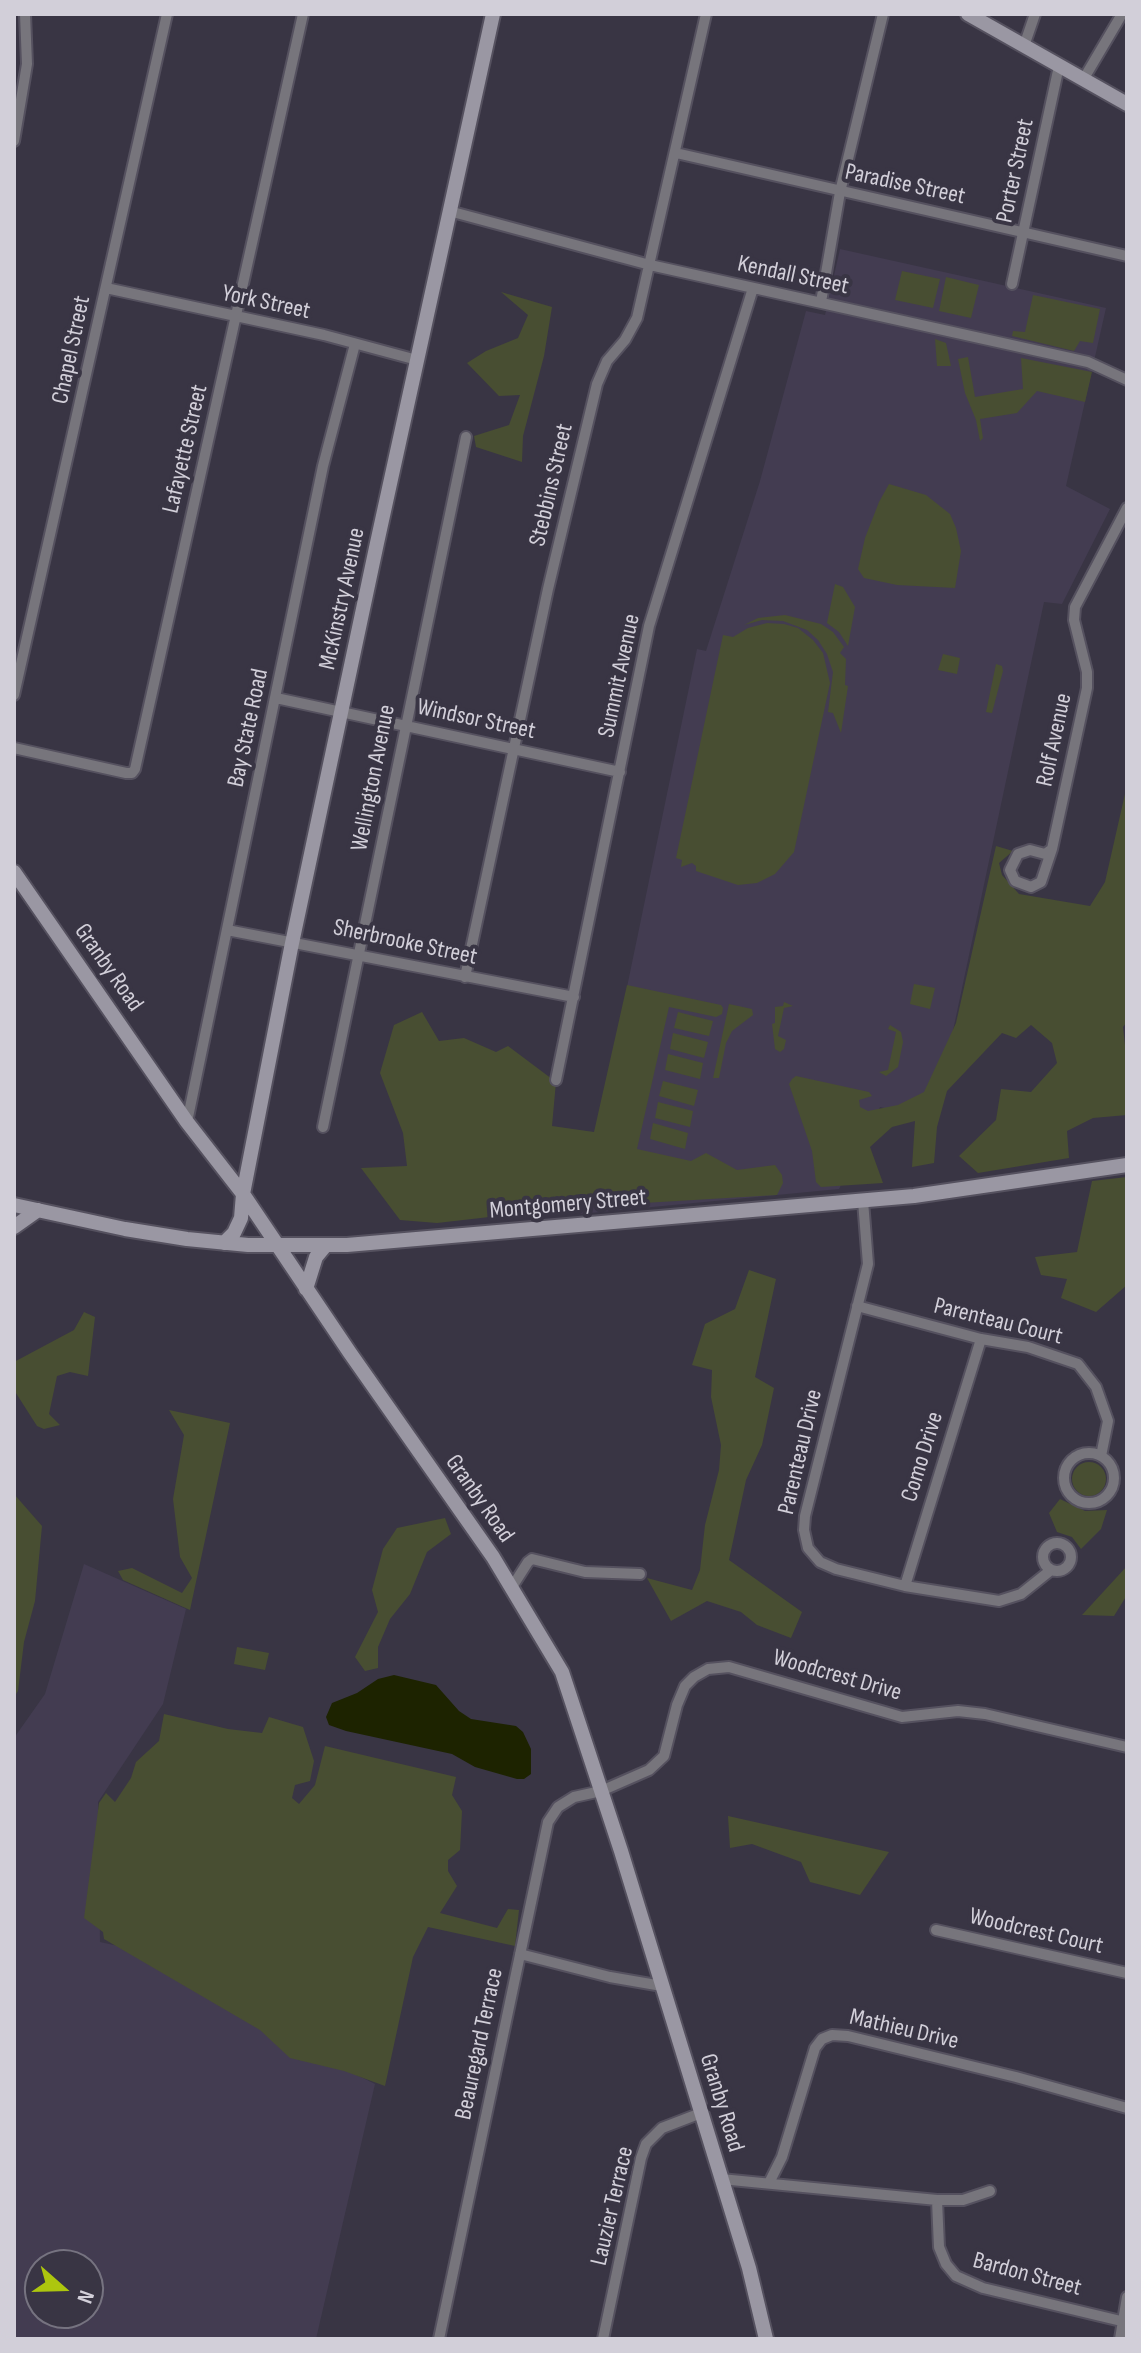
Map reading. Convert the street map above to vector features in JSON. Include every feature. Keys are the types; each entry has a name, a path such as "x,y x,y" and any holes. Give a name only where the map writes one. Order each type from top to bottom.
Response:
{"main road":[{"name":"McKinstry Avenue","path":"224,1243 239,1226 293,941 493,14"},
{"path":"968,14 1127,104"},
{"name":"Granby Road","path":"14,872 187,1122 243,1194 275,1245 512,1587 562,1672 739,2236 766,2339"},
{"name":"Montgomery Street","path":"14,1205 125,1229 224,1243 326,1245 914,1196 1127,1165"},
{"path":"14,1227 38,1210"},
{"path":"306,1289 316,1257 326,1245"}],"street":[{"path":"14,141 27,64 25,14"},
{"name":"Chapel Street","path":"14,695 167,14"},
{"name":"Lafayette Street","path":"14,748 126,773 134,771 303,14"},
{"name":"Stebbins Street","path":"465,977 513,747 597,384 607,361 635,324 706,14"},
{"path":"821,302 840,192 883,14"},
{"path":"1024,46 1035,14"},
{"path":"1083,80 1122,14"},
{"path":"14,72 27,64"},
{"name":"Porter Street","path":"1012,284 1059,66"},
{"name":"Paradise Street","path":"676,153 1127,256"},
{"name":"Kendall Street","path":"449,211 650,265 1088,362 1127,380"},
{"name":"York Street","path":"106,288 417,360"},
{"name":"Summit Avenue","path":"556,1080 649,626 753,288"},
{"name":"Bay State Road","path":"187,1122 323,466 355,344"},
{"name":"Wellington Avenue","path":"323,1127 466,437"},
{"name":"Rolf Avenue","path":"1052,849 1045,854 1030,850 1018,854 1010,870 1015,881 1025,887 1041,882 1052,849 1087,688 1087,672 1074,620 1075,607 1127,508"},
{"name":"Windsor Street","path":"276,698 620,772"},
{"name":"Sherbrooke Street","path":"227,930 574,997"},
{"name":"Parenteau Drive","path":"863,1201 869,1259 807,1508 804,1539 813,1556 828,1566 905,1586 999,1601 1021,1594 1051,1570"},
{"name":"Parenteau Court","path":"857,1306 981,1339 1028,1347 1078,1364 1096,1387 1108,1421 1101,1456"},
{"name":"Como Drive","path":"905,1586 981,1339"},
{"name":"Parenteau Court","path":"1085,1453 1101,1456 1112,1468 1114,1484 1111,1491 1098,1502 1081,1503 1068,1492 1064,1476 1066,1468 1085,1453"},
{"path":"512,1587 532,1559 585,1572 640,1574"},
{"name":"Woodcrest Drive","path":"601,1791 649,1770 664,1756 685,1686 708,1669 729,1667 902,1717 958,1711 985,1714 1127,1747"},
{"name":"Beauregard Terrace","path":"439,2339 548,1822 558,1807 574,1797 601,1791"},
{"name":"Woodcrest Court","path":"936,1930 1127,1973"},
{"path":"520,1954 610,1977 662,1986"},
{"name":"Mathieu Drive","path":"769,2183 782,2157 815,2048 822,2039 832,2035 848,2036 1016,2077 1127,2108"},
{"name":"Lauzier Terrace","path":"603,2339 646,2144 662,2128 701,2113"},
{"path":"721,2179 937,2200 963,2200 990,2191"},
{"name":"Bardon Street","path":"937,2200 939,2247 946,2264 956,2276 983,2288 1121,2321"},
{"path":"1120,2339 1127,2297"}],"shaded area":[{"path":"840,249 1106,308 1066,486 1110,509 1062,604 1044,602 934,1120 880,1107 839,1189 580,1214 697,649 706,651 760,481 806,311 825,315"},
{"path":"902,271 940,279 933,308 895,300"},
{"path":"946,277 979,285 971,318 939,311"},
{"path":"501,292 552,307 544,356 523,436 522,462 476,447 474,436 509,425 520,395 499,396 467,363 486,351 518,338 528,315"},
{"path":"1033,295 1100,309 1093,343 1080,341 1074,351 1012,336 1013,331 1025,332"},
{"path":"935,339 946,343 951,366 937,366"},
{"path":"968,357 975,397 1023,389 1021,358 1092,372 1085,402 1037,391 1017,413 980,419 983,438 980,441 958,359"},
{"path":"889,484 926,495 950,514 961,551 955,588 897,585 864,578 858,569 865,538"},
{"path":"835,584 843,587 855,607 848,646 839,632 827,623"},
{"path":"785,615 821,624 833,632 844,647 840,653 846,659 845,685 848,686 841,733 833,713 828,712 833,672 818,640 807,630 783,621 762,620 744,625 758,618"},
{"path":"767,623 798,628 813,640 823,653 830,683 794,852 775,874 757,883 738,885 696,871 692,863 681,867 682,860 676,858 723,635 733,637 748,628"},
{"path":"943,654 960,658 957,674 938,670"},
{"path":"996,664 1002,666 1003,671 992,713 986,712"},
{"path":"1127,785 1127,1022 1123,1027 1127,1115 1093,1118 1067,1131 1069,1158 978,1173 959,1156 996,1120 1001,1089 1031,1092 1057,1063 1052,1043 1031,1025 1016,1038 1002,1033 947,1091 937,1127 934,1163 912,1167 915,1121 892,1127 870,1147 883,1183 821,1187 816,1182 812,1151 789,1084 792,1079 796,1076 869,1092 872,1096 859,1100 860,1107 868,1111 898,1105 924,1092 956,1023 996,846 1013,851 999,863 1002,875 1019,894 1090,906 1105,882"},
{"path":"914,984 935,988 930,1009 910,1004"},
{"path":"627,985 721,1005 723,1008 722,1014 716,1017 669,1007 637,1149 691,1161 706,1153 737,1170 775,1165 783,1183 777,1195 577,1207 437,1223 400,1220 361,1168 407,1166 403,1133 380,1073 394,1025 422,1012 439,1041 464,1038 496,1052 508,1046 556,1082 552,1126 594,1132"},
{"path":"784,1002 793,1006 784,1008 778,1036 786,1040 780,1052 775,1049 772,1024 775,1023 775,1007 783,1006"},
{"path":"729,1004 752,1009 753,1015 732,1031 726,1043 719,1078 713,1078"},
{"path":"678,1012 713,1021 709,1036 674,1028"},
{"path":"890,1025 901,1032 903,1042 898,1067 886,1076 879,1072 888,1070 896,1032 888,1029"},
{"path":"673,1033 708,1042 704,1058 670,1049"},
{"path":"668,1054 703,1063 700,1079 665,1070"},
{"path":"663,1081 698,1090 694,1106 659,1096"},
{"path":"658,1102 693,1111 690,1127 655,1118"},
{"path":"653,1123 688,1133 685,1149 650,1139"},
{"path":"1127,1177 1127,1285 1096,1312 1061,1298 1067,1279 1041,1275 1035,1257 1077,1252 1092,1181"},
{"path":"749,1270 776,1279 755,1377 774,1388 762,1445 746,1480 729,1560 802,1612 791,1638 757,1625 741,1612 707,1601 671,1621 647,1578 692,1590 700,1570 705,1525 719,1470 721,1445 711,1397 712,1370 692,1365 705,1324 735,1309"},
{"path":"84,1312 95,1317 88,1376 70,1372 57,1376 49,1414 60,1425 44,1429 37,1426 14,1390 14,1362 74,1330"},
{"path":"169,1410 230,1423 190,1610 123,1580 118,1571 132,1568 182,1593 192,1578 180,1557 173,1499 184,1435"},
{"path":"1089,1462 1101,1467 1106,1479 1101,1491 1089,1496 1077,1491 1072,1479 1077,1467"},
{"path":"14,1494 42,1526 35,1601 24,1642 18,1691 14,1697"},
{"path":"1060,1499 1085,1511 1107,1510 1101,1529 1081,1549 1072,1537 1057,1532 1049,1513"},
{"path":"445,1518 451,1534 427,1552 410,1594 390,1619 378,1647 378,1668 365,1671 355,1657 378,1612 372,1590 383,1549 397,1528"},
{"path":"84,1564 186,1609 163,1704 98,1802 100,1942 118,1946 260,2027 375,2084 316,2339 14,2339 14,1738 45,1694"},
{"path":"1127,1566 1127,1595 1114,1616 1082,1615"},
{"path":"237,1647 269,1653 265,1670 234,1664"},
{"path":"394,1675 436,1685 459,1711 471,1719 516,1726 523,1732 531,1749 531,1774 517,1779 475,1767 452,1754 329,1725 326,1717 332,1703 357,1693 378,1679"},
{"path":"164,1714 228,1729 262,1733 269,1717 303,1727 314,1761 310,1781 295,1785 292,1798 299,1804 315,1785 325,1746 456,1777 452,1795 462,1811 460,1850 448,1860 448,1871 457,1886 440,1913 497,1928 508,1909 519,1910 515,1946 428,1927 413,1957 385,2086 344,2071 290,2058 260,2030 104,1939 103,1932 84,1918 99,1803 106,1793 115,1802 131,1778 136,1762 159,1741"},
{"path":"728,1816 889,1852 860,1895 810,1882 801,1862 752,1844 730,1848"}]}
